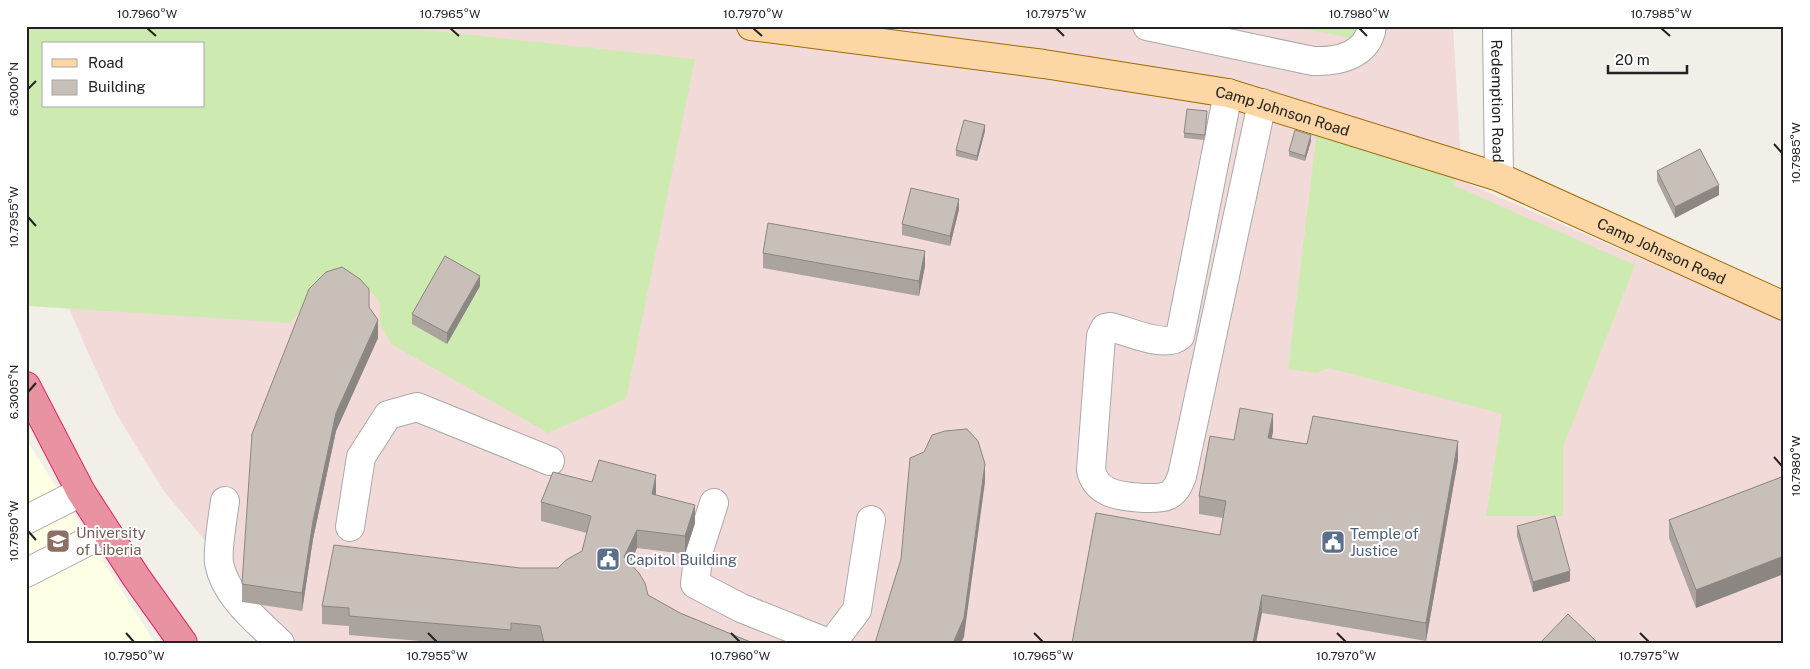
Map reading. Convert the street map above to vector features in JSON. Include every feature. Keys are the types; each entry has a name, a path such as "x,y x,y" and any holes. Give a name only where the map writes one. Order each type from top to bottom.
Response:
{"highway":[{"path":"26,386 81,492 106,532 183,643"}],"main road":[{"name":"Camp Johnson Road","path":"751,26 1044,64 1228,93 1499,177 1784,306"}],"street":[{"path":"1147,26 1313,61 1334,62 1353,54 1365,44 1372,26"},
{"name":"Redemption Road","path":"1497,26 1499,177"},
{"path":"1228,93 1180,336 1175,340 1164,342 1110,327 1105,328 1100,336 1091,470 1096,483 1108,492 1149,499 1160,498 1170,495 1177,487 1182,476 1262,103"},
{"path":"350,526 361,457 388,415 418,407 550,461"},
{"path":"26,520 81,492"},
{"path":"225,501 219,562 225,580 245,610 280,643"},
{"path":"714,503 699,550 695,584 741,608 830,643 857,610 871,520"},
{"path":"26,573 106,532"}],"shaded area":[{"path":"26,26 1453,26 1462,181 1784,321 1784,643 290,643 163,490 116,413 85,346 26,205"},
{"name":"University of Liberia","path":"26,439 155,643 26,643"}],"green space":[{"path":"26,26 388,26 695,59 626,399 548,433 391,344 380,324 380,303 370,290 347,278 304,305 290,323 29,306 26,298"},
{"path":"1291,26 1359,26 1356,39"},
{"path":"1318,124 1451,152 1455,186 1635,265 1563,447 1563,516 1486,516 1502,414 1329,368 1316,373 1288,369"}],"building":[{"path":"1187,109 1207,111 1205,135 1184,133"},
{"path":"964,120 985,125 977,156 956,150"},
{"path":"1295,130 1311,135 1305,156 1289,151"},
{"path":"1700,149 1719,185 1675,207 1657,171"},
{"path":"911,188 959,199 950,236 902,224"},
{"path":"768,223 925,251 919,281 763,253"},
{"path":"445,256 480,276 447,333 412,314"},
{"path":"342,267 360,279 369,289 369,307 378,320 336,413 313,521 302,593 242,584 252,434 309,289 326,272"},
{"name":"Temple of Justice","path":"1240,408 1273,414 1268,438 1307,444 1313,416 1458,441 1426,623 1262,595 1253,643 1072,643 1096,513 1220,535 1226,501 1199,496 1210,436 1234,440"},
{"path":"967,429 978,441 985,464 964,618 953,643 875,643 901,559 910,458 924,452 932,435 945,431"},
{"name":"Capitol Building","path":"599,460 656,475 652,494 695,505 685,536 637,530 624,557 639,573 645,583 648,595 680,613 753,643 544,643 540,626 511,623 511,630 349,616 349,608 322,606 334,545 520,568 558,568 566,560 582,551 591,516 541,502 553,472 592,482"},
{"path":"1784,476 1784,556 1696,590 1669,520"},
{"path":"1555,516 1570,571 1533,582 1517,526"},
{"path":"1568,614 1597,642 1540,643"}],"place":[{"name":"University of Liberia","path":"58,541"},
{"name":"Temple of Justice","path":"1333,542"},
{"name":"Capitol Building","path":"608,559"}]}
